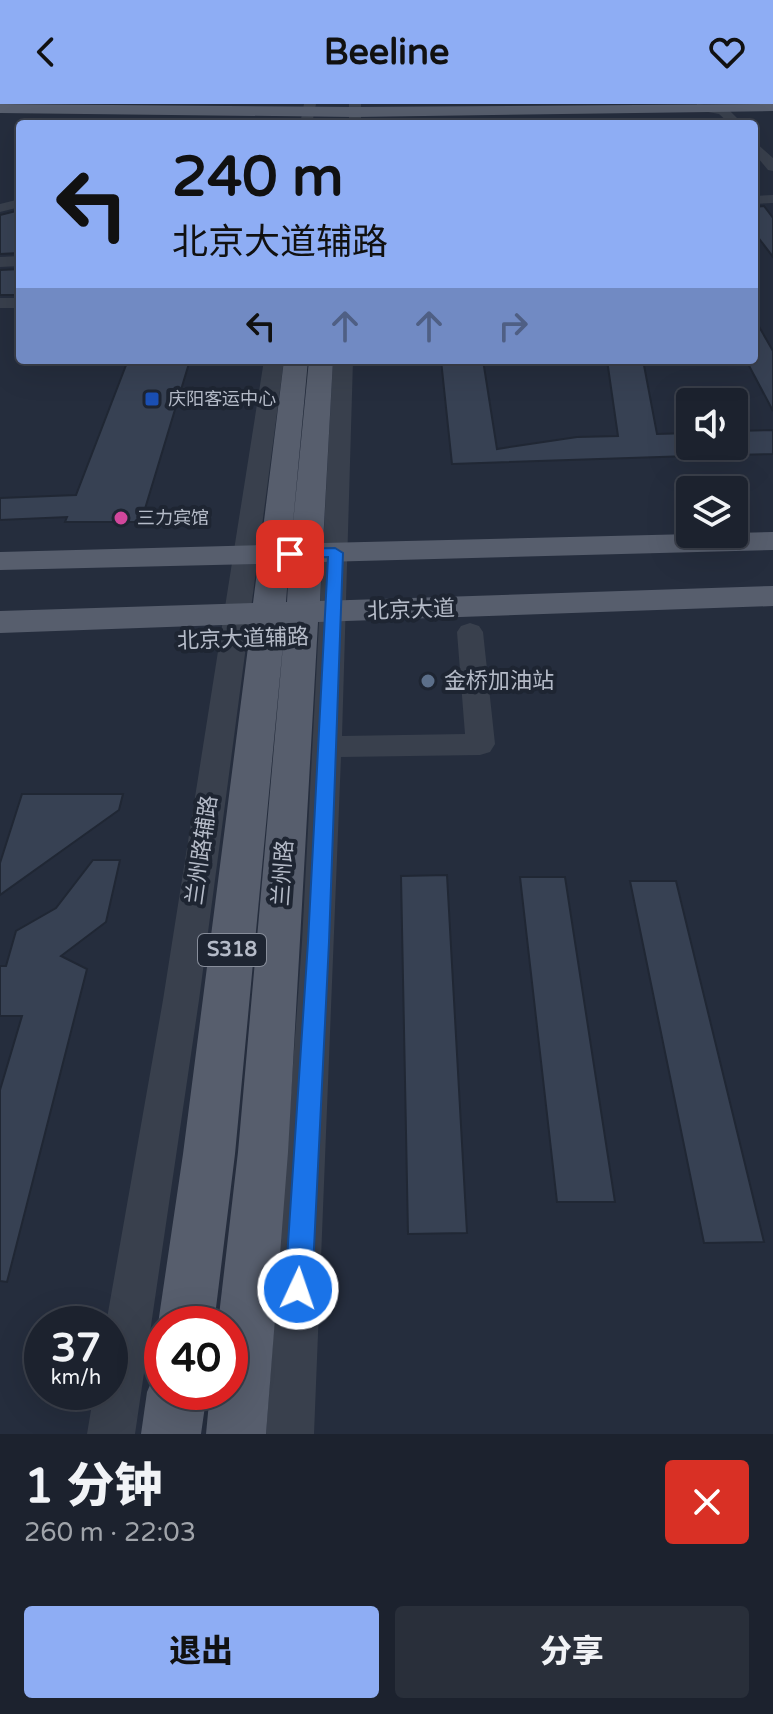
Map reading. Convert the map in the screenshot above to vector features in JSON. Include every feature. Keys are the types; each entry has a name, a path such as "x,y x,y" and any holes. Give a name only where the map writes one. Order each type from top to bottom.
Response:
{"main road":[{"path":"124,104 332,111 488,104"},
{"path":"0,110 332,111 773,106"},
{"name":"兰州路","path":"236,1434 263,1152 296,364"},
{"name":"兰州路","path":"188,1306 320,364"},
{"name":"北京大道辅路","path":"0,646 287,595 773,541"},
{"name":"北京大道辅路","path":"0,561 287,595 470,632 773,623"},
{"name":"北京大道","path":"0,622 585,565 773,564"},
{"name":"北京大道","path":"0,582 287,595 773,596"},
{"path":"171,1434 174,1410"}],"street":[{"path":"737,120 735,110 751,106"},
{"path":"701,107 723,111 734,120"},
{"path":"758,146 773,161"},
{"path":"758,147 773,167"},
{"name":"兰州路辅路","path":"274,364 287,595 326,747 318,957 290,1434"},
{"name":"兰州路辅路","path":"111,1434 181,1000 287,595 342,364"},
{"path":"326,747 480,744 470,632"}],"building":[{"path":"764,206 773,218 773,257 758,237 758,207"},
{"path":"16,211 16,253 0,254 0,215"},
{"path":"16,269 16,295 0,295 0,270"},
{"path":"758,325 773,351 773,411 748,364 758,364"},
{"path":"126,364 189,364 141,522 65,522 67,517 0,520 0,498 76,495"},
{"path":"441,364 484,364 497,449 577,437 618,436 608,364 644,364 657,434 676,433 676,456 452,464"},
{"path":"773,430 773,454 748,455 748,431"},
{"path":"22,794 123,794 119,810 0,895 0,863"},
{"path":"93,860 120,860 106,922 61,956 87,969 7,1282 0,1281 0,1090 22,1016 0,1016 0,966 6,966 16,931 56,908"},
{"path":"447,875 467,1233 408,1234 401,876"},
{"path":"520,877 565,877 615,1202 557,1202"},
{"path":"630,881 676,881 764,1242 704,1243"}],"place":[{"name":"庆阳客运中心","path":"152,399"},
{"name":"三力宾馆","path":"121,518"},
{"name":"金桥加油站","path":"428,681"}],"route":[{"path":"290,554 335,553 319,942 298,1289"}]}
